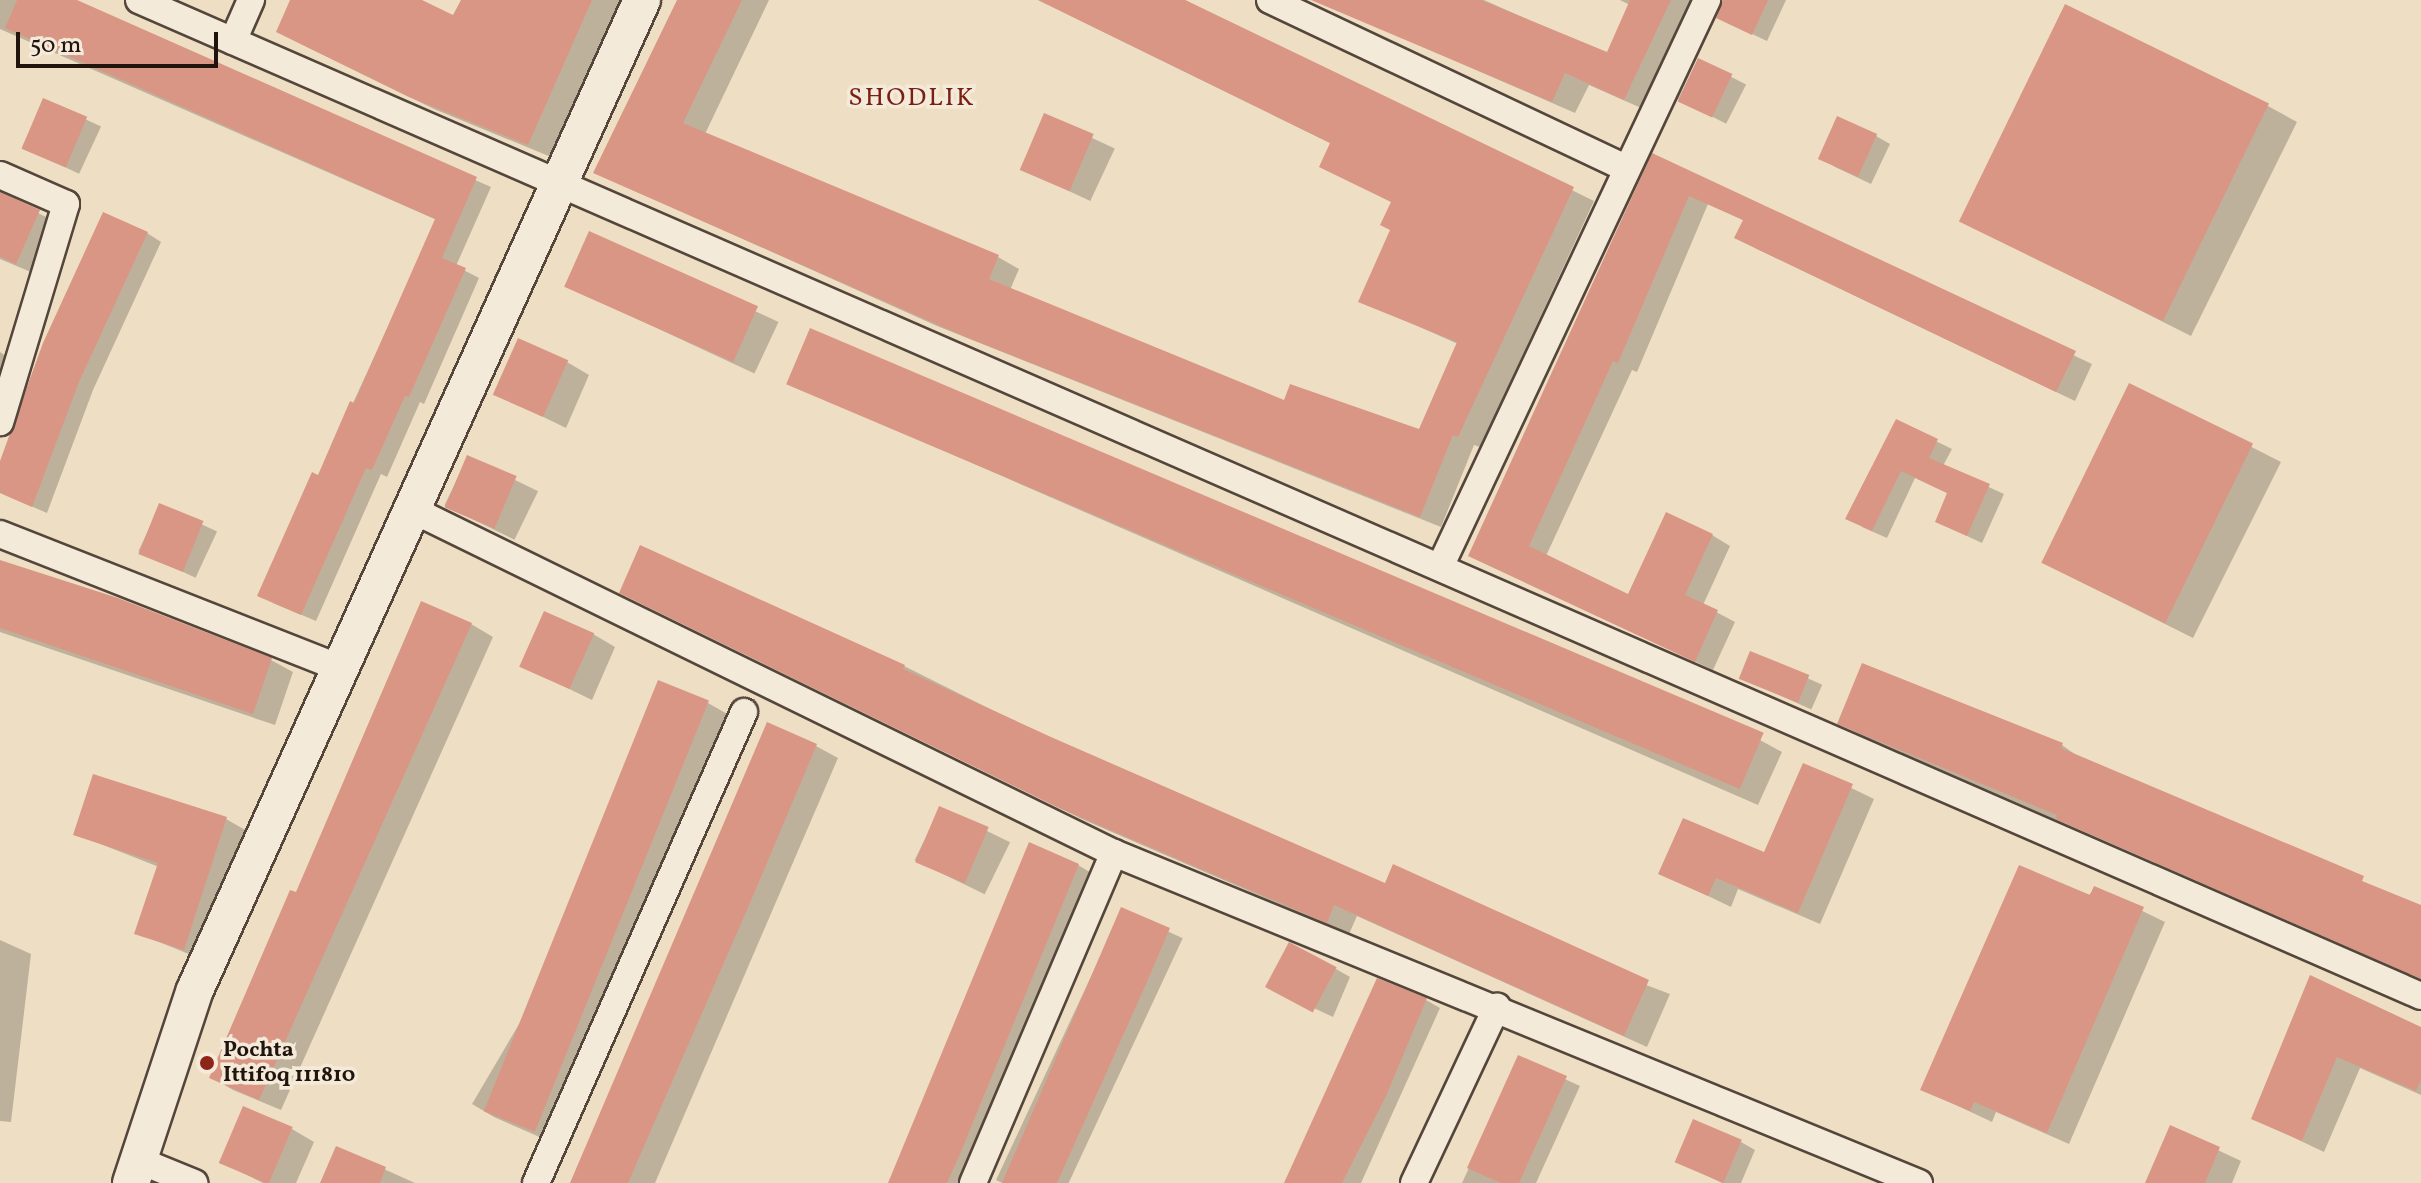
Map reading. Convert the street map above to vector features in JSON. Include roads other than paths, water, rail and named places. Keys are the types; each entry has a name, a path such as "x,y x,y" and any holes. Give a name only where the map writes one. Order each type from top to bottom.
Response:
{"main road":[{"path":"134,1171 195,990 409,508 642,0"}],"street":[{"path":"139,0 2421,996"},
{"path":"233,41 251,0"},
{"path":"1270,0 1627,169"},
{"path":"1440,567 1707,0"},
{"path":"0,175 66,204 0,422"},
{"path":"409,508 1114,853 1497,1007 1919,1183"},
{"path":"0,534 338,667"},
{"path":"536,1183 744,712"},
{"path":"973,1183 1114,853"},
{"path":"1414,1183 1497,1007"},
{"path":"134,1171 194,1183"}],"place":[{"name":"Pochta Ittifoq 111810","path":"207,1063"}],"district":[{"name":"SHODLIK","path":"912,99"}]}
